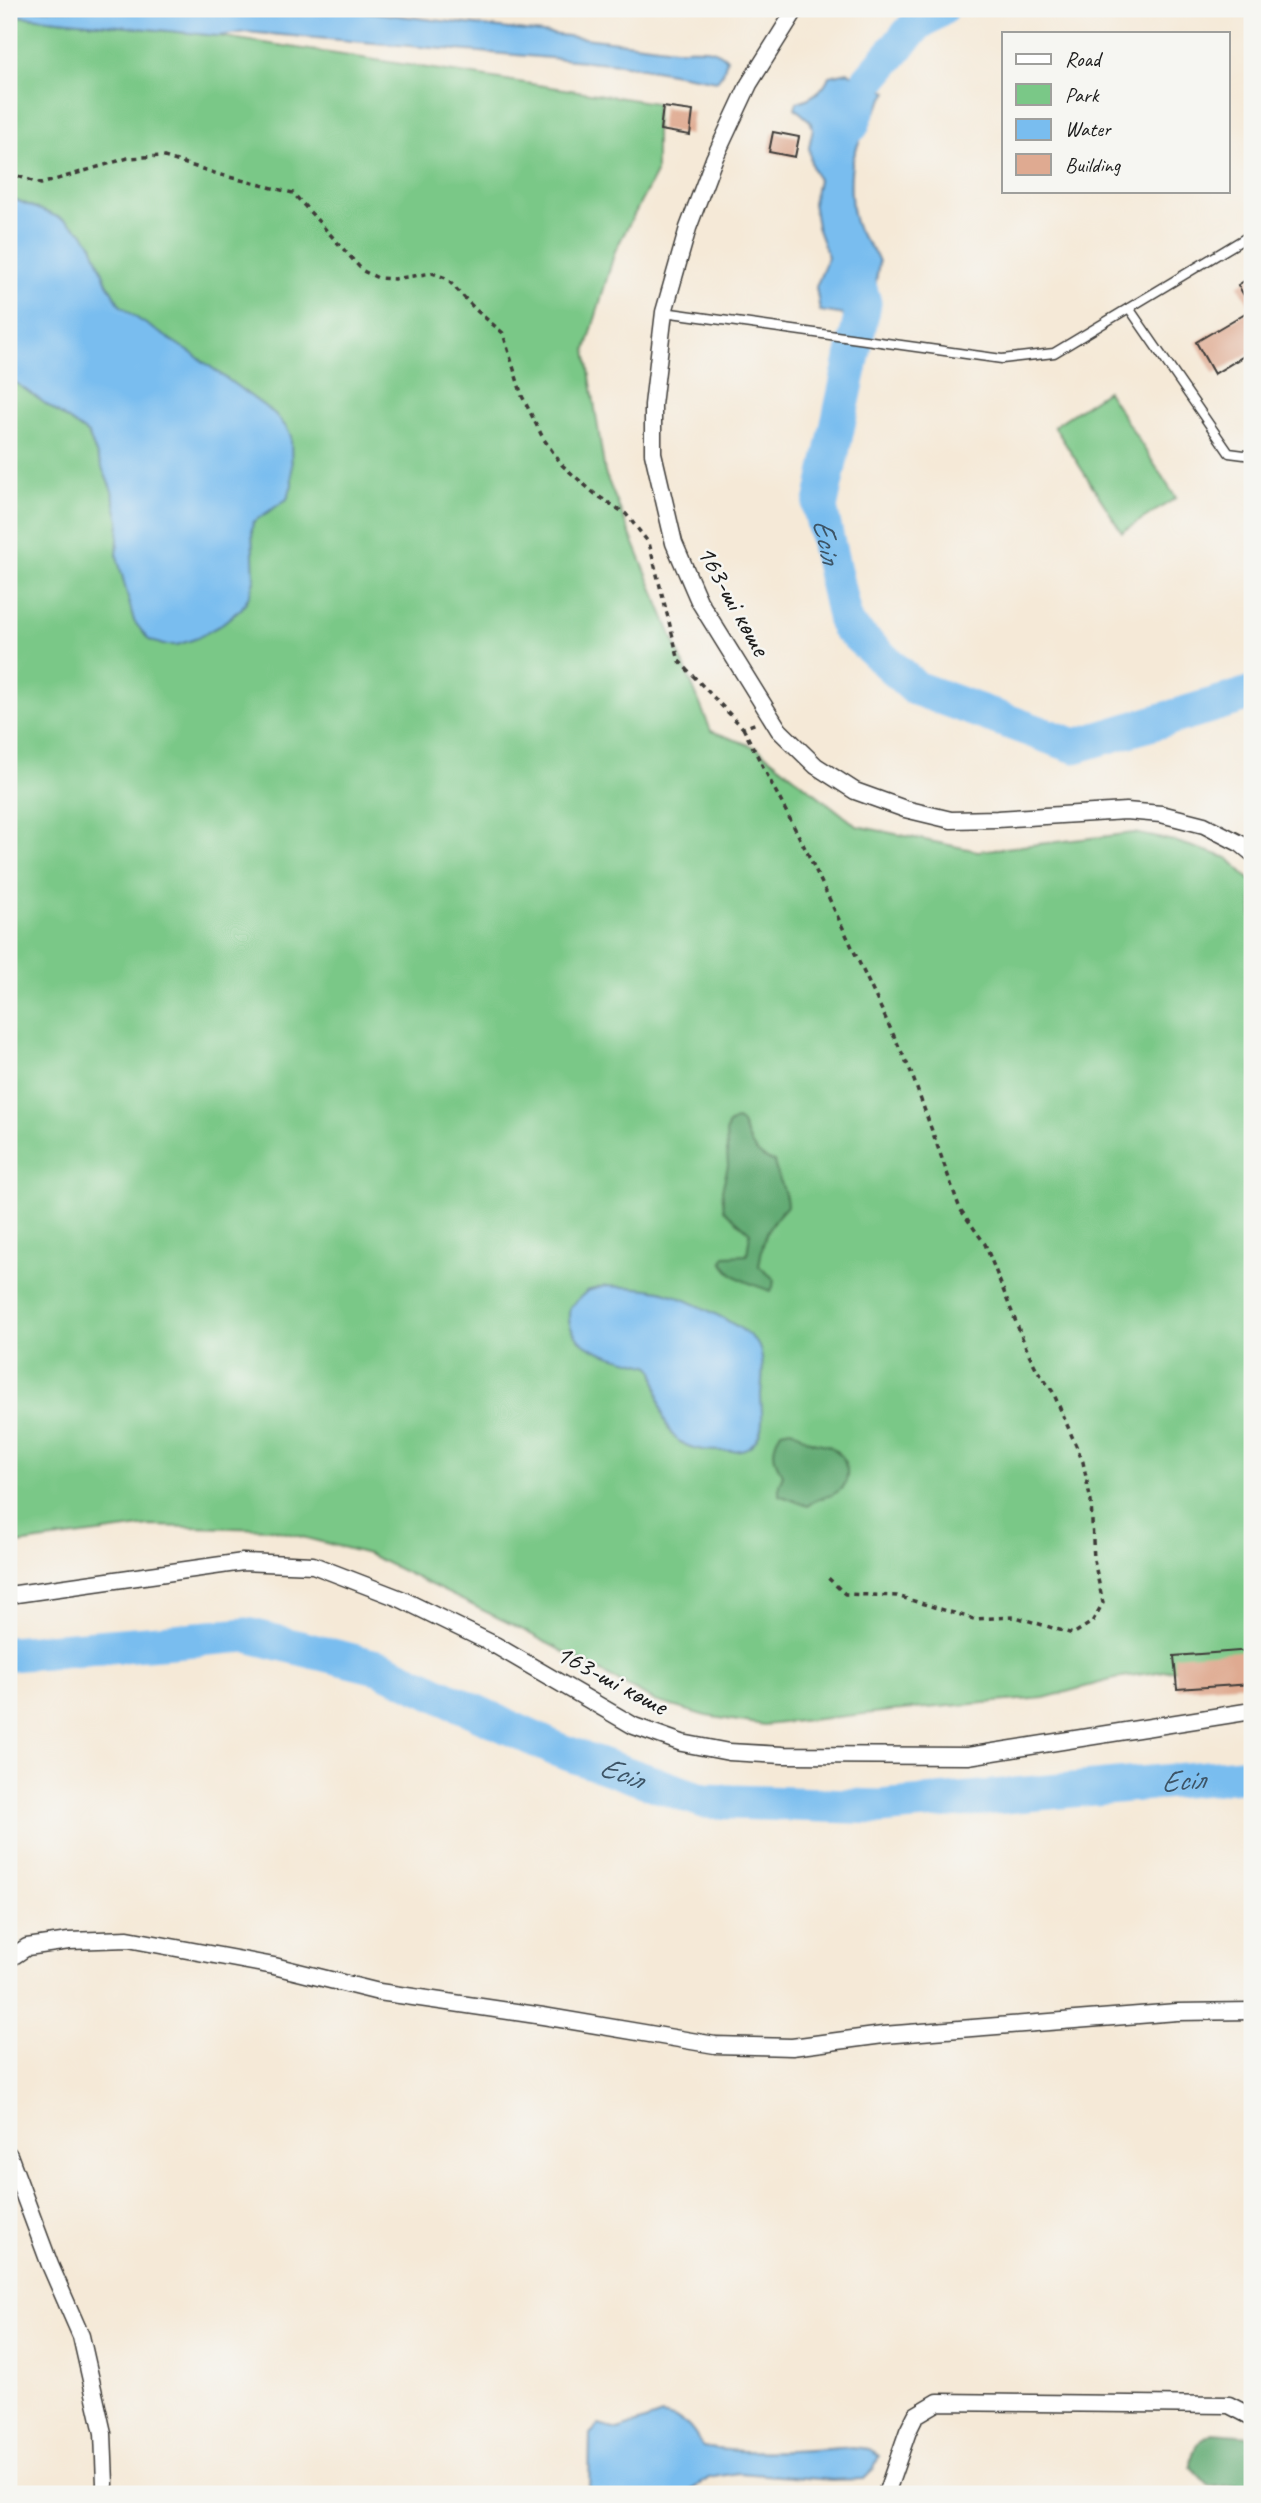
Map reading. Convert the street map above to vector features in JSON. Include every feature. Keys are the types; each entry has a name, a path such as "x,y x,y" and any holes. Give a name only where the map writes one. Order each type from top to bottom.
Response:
{"street":[{"name":"163-ші көше","path":"796,9 749,84 713,159 688,228 664,312 653,405 653,453 674,543 699,601 779,730 816,766 855,791 905,809 951,820 997,820 1126,811 1161,814 1204,825 1241,844 1252,853"},
{"name":"163-ші көше","path":"9,1595 243,1562 313,1565 401,1600 495,1645 634,1726 682,1743 729,1752 968,1756 1252,1711"},
{"path":"9,1959 27,1947 69,1941 128,1939 274,1966 379,1992 715,2045 792,2047 896,2034 1177,2012 1252,2011"},
{"path":"9,2155 50,2265 81,2336 103,2433 103,2494"},
{"path":"886,2494 916,2415 939,2402 1229,2405 1252,2417"}],"lane":[{"path":"664,312 1002,359 1054,353 1252,234"},
{"path":"1129,308 1229,453 1252,456"}],"path":[{"path":"9,173 41,184 128,158 161,156 220,175 293,193 363,271 378,278 394,279 432,274 446,278 476,310 503,333 522,396 562,465 595,494 626,514 649,543 679,661 743,728 808,854 911,1072 960,1209 985,1244 1027,1350 1053,1392 1083,1462 1091,1502 1094,1560 1103,1603 1092,1622 1073,1634 1016,1617 974,1619 897,1596 845,1594 825,1575"},
{"path":"743,728 758,723 779,730"}],"green space":[{"path":"9,15 218,36 656,103 656,173 615,251 586,350 605,473 711,731 757,748 857,826 978,851 1134,833 1174,841 1228,858 1252,882 1252,1655 1215,1664 1122,1677 1044,1698 764,1725 706,1716 655,1701 523,1630 368,1554 271,1529 149,1526 9,1545"},
{"path":"1107,391 1176,498 1122,532 1054,426"},
{"path":"736,1120 741,1122 756,1151 774,1162 787,1200 787,1206 774,1220 767,1233 761,1255 759,1266 774,1279 770,1291 736,1276 722,1261 725,1256 747,1255 750,1233 724,1210 722,1190 728,1166 726,1134 728,1125"},
{"path":"792,1429 810,1441 837,1451 847,1469 846,1481 842,1487 834,1494 808,1506 779,1495 779,1484 783,1475 775,1459 774,1448 781,1431"},
{"path":"1213,2433 1252,2436 1252,2492 1236,2485 1210,2487 1191,2467 1196,2446 1203,2438"}],"water":[{"path":"9,9 343,9 675,49 709,50 722,54 727,59 723,73 717,81 620,64 246,32 218,36 9,15"},
{"path":"848,72 888,92 859,143 851,176 855,223 879,262 870,319 820,311 816,287 828,257 817,227 813,203 818,180 811,164 809,147 813,128 810,121 795,108 797,102 820,90 829,76"},
{"path":"9,197 65,220 82,232 92,245 107,283 120,305 275,414 291,436 292,485 287,499 253,522 254,580 249,596 242,608 219,626 195,639 177,645 163,645 149,640 134,621 117,556 119,521 112,491 88,434 9,378"},
{"path":"605,1286 650,1289 674,1295 731,1323 754,1339 762,1359 762,1422 760,1433 751,1446 743,1450 728,1451 702,1450 687,1446 669,1430 651,1366 595,1350 574,1334 569,1322 570,1307 587,1291"},
{"path":"662,2415 687,2425 703,2447 758,2452 852,2447 869,2449 879,2456 873,2470 864,2479 832,2480 738,2473 709,2478 687,2494 589,2494 590,2434 599,2425 618,2430"}],"building":[{"path":"663,107 693,111 690,135 660,130"},
{"path":"773,132 799,137 795,157 769,152"},
{"path":"1252,276 1252,309 1238,285"},
{"path":"1252,309 1252,359 1249,353 1214,374 1196,342"},
{"path":"1252,1650 1252,1684 1177,1689 1174,1656"}],"waterway":[{"name":"Есіл","path":"852,125 869,80 917,24 941,9"},
{"name":"Есіл","path":"855,272 864,303 820,508 846,625 915,688 1075,746 1252,695"},
{"name":"Есіл","path":"9,1654 247,1635 381,1668 558,1750 704,1801 880,1807 1252,1774"}]}
